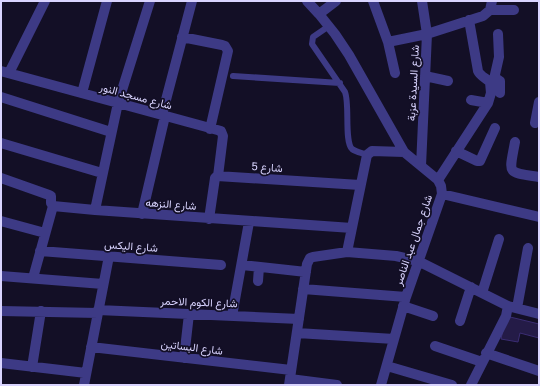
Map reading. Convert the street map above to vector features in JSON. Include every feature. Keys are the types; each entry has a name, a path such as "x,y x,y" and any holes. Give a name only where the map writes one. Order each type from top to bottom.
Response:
{"street":[{"path":"5,72 45,1"},
{"path":"82,93 107,1"},
{"path":"95,210 118,103 150,1"},
{"path":"142,214 163,116 192,1"},
{"path":"307,1 320,14 349,55 404,152 438,180 488,103 492,81 499,57 498,34"},
{"path":"320,14 336,1"},
{"name":"شارع السيدة عزبة","path":"421,166 427,34 422,1"},
{"path":"373,3 388,42 395,73"},
{"path":"388,42 427,34 483,16 491,6 514,10"},
{"path":"470,20 478,72 492,81 498,80 501,82 500,94"},
{"path":"182,37 222,45 228,51 210,129"},
{"name":"شارع مسجد النور","path":"5,72 220,131 222,134 218,176"},
{"path":"425,76 448,81"},
{"path":"1,97 111,132"},
{"path":"471,100 488,103"},
{"path":"535,123 539,102"},
{"path":"456,151 477,162 480,161 495,128"},
{"path":"515,142 510,166 512,170 515,173 539,176"},
{"path":"1,143 102,173"},
{"path":"347,252 367,155 372,151 404,152"},
{"path":"209,219 215,178 218,176"},
{"name":"شارع 5","path":"218,176 360,185"},
{"path":"1,178 51,196 50,203 53,206 33,278"},
{"name":"شارع جمال عبد الناصر","path":"381,385 404,302 442,194 441,186 438,180"},
{"path":"442,194 539,216"},
{"name":"شارع النزهه","path":"53,206 249,222 352,228"},
{"path":"1,221 45,233"},
{"path":"232,316 249,222"},
{"path":"482,293 499,239"},
{"path":"471,385 506,316 513,307 528,248"},
{"name":"شارع اليكس","path":"40,251 221,265"},
{"path":"290,378 308,261 310,258 316,256 347,252 396,256 418,261 513,307 539,314"},
{"path":"84,385 108,256"},
{"path":"242,265 306,272"},
{"path":"258,281 259,267"},
{"path":"1,276 103,284"},
{"path":"460,321 471,287"},
{"path":"304,289 404,302 433,316"},
{"name":"شارع الكوم الاحمر","path":"1,311 98,311 299,319"},
{"path":"32,367 41,312"},
{"path":"184,358 189,314"},
{"path":"297,333 394,339"},
{"path":"435,346 539,371"},
{"name":"شارع البساتين","path":"91,347 184,358 290,378 337,385"},
{"path":"1,363 86,373"},
{"path":"387,366 452,385"}],"lane":[{"path":"329,26 313,37 312,44 345,92 347,101 349,142 353,149 367,155"},
{"path":"233,76 340,83"}],"building":[{"path":"506,316 539,324 539,338 520,333 518,342 501,339"}]}
